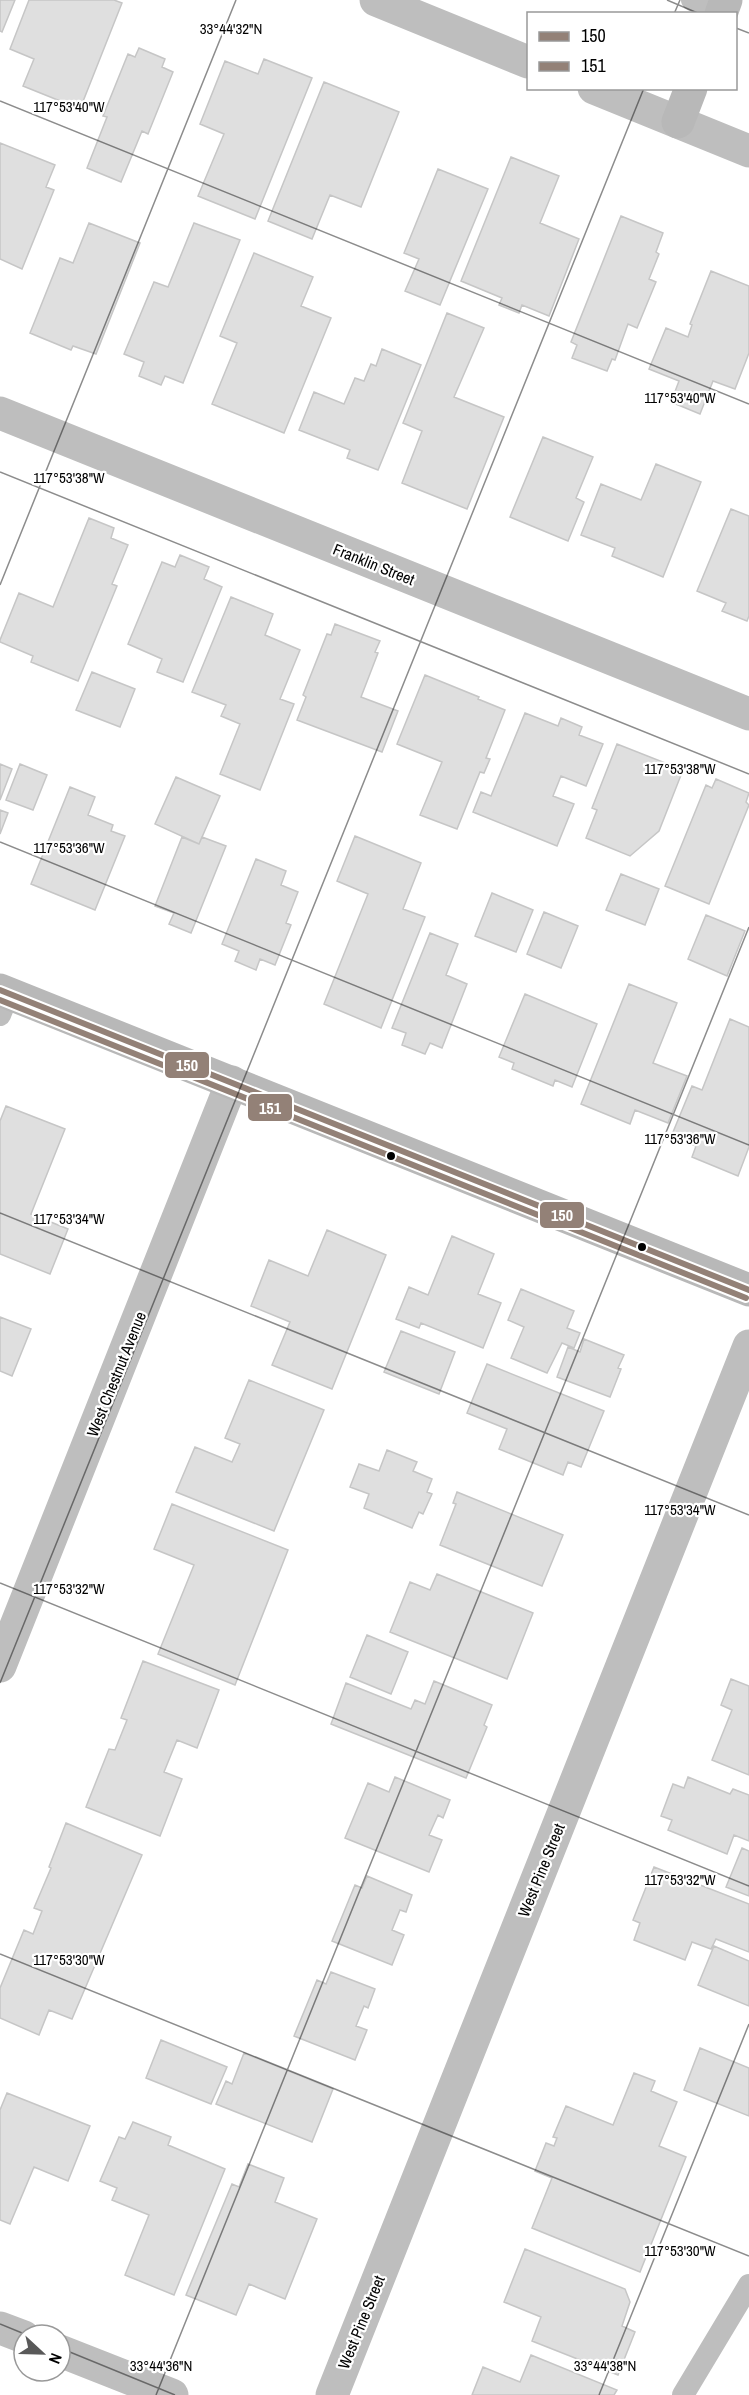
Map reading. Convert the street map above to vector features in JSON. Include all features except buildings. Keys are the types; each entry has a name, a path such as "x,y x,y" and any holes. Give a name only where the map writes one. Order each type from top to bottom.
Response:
{"street":[{"path":"376,0 527,62"},
{"path":"599,90 749,151"},
{"path":"678,122 690,90"},
{"name":"Franklin Street","path":"0,413 749,714"},
{"path":"3,999 232,1082 749,1290"},
{"name":"West Chestnut Avenue","path":"0,1666 232,1082"},
{"name":"West Pine Street","path":"332,2395 749,1346"},
{"path":"72,2356 172,2395"}],"lane":[{"path":"683,2395 749,2285"}],"transit line":[{"name":"150","path":"0,990 749,1290"},
{"name":"151","path":"0,1000 746,1298"}]}
